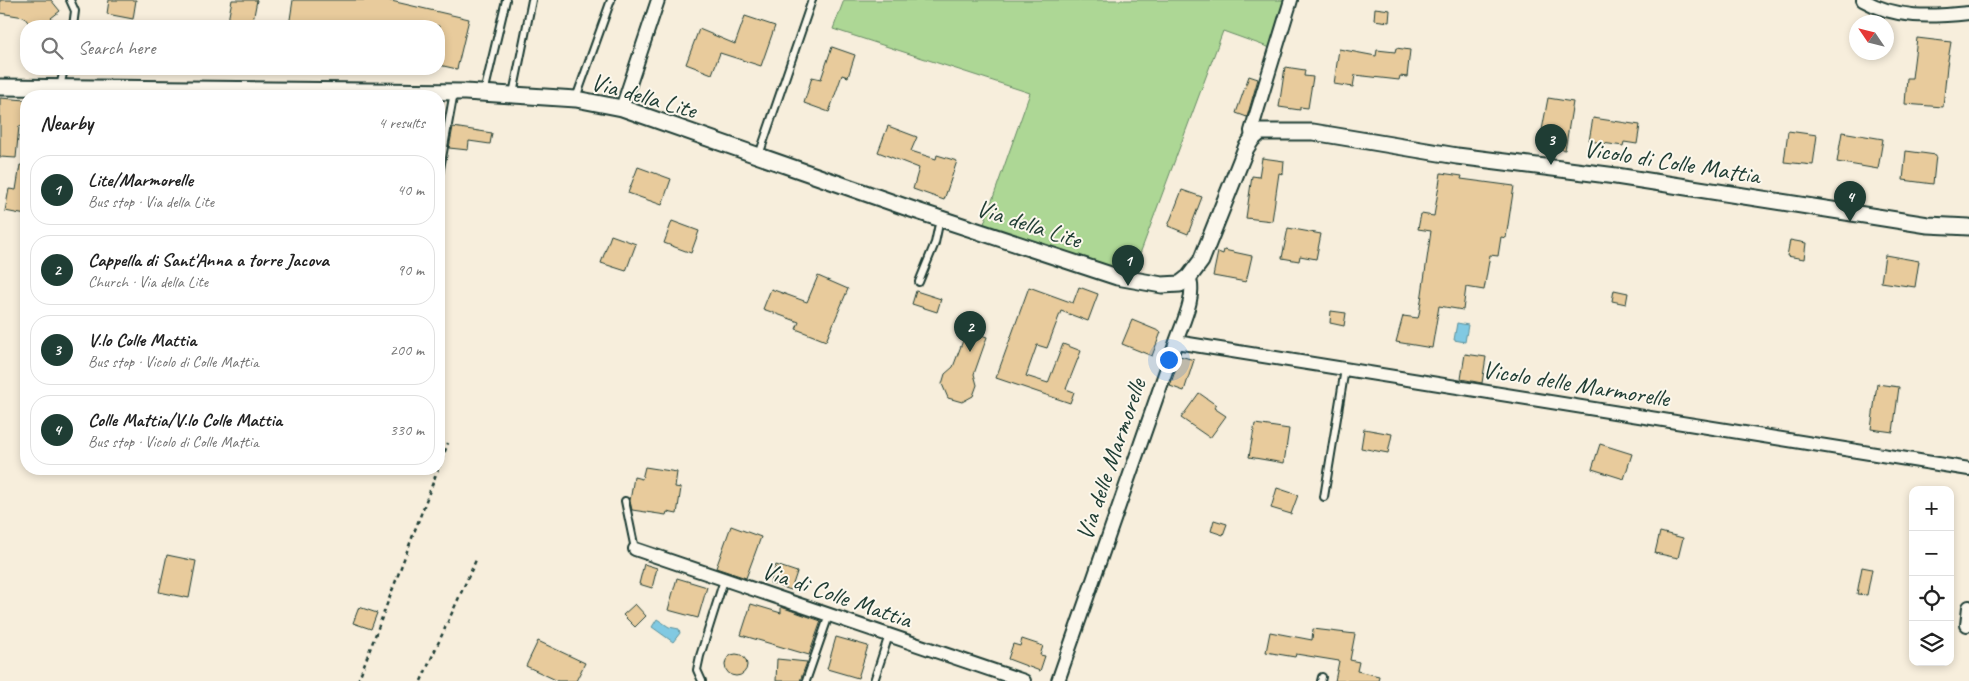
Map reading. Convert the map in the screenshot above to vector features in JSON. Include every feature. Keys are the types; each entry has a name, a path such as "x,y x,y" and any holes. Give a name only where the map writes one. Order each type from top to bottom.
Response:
{"street":[{"path":"622,108 658,0"},
{"path":"1189,277 1208,246 1252,139 1251,131 1291,0"},
{"path":"1863,0 1881,10 1903,15 1969,13"},
{"name":"Via della Lite","path":"0,87 257,90"},
{"name":"Via della Lite","path":"445,92 576,99 622,108 1117,277 1173,286 1189,277"},
{"name":"Vicolo di Colle Mattia","path":"1252,139 1260,132 1313,132 1458,156 1616,176 1928,225 1969,227"},
{"name":"Via delle Marmorelle","path":"1058,681 1176,342 1190,298 1192,284 1189,277"},
{"name":"Vicolo delle Marmorelle","path":"1176,342 1969,468"},
{"name":"Via di Colle Mattia","path":"635,549 1024,681"},
{"path":"1967,625 1969,607"}],"lane":[{"path":"70,0 75,11 74,20"},
{"path":"484,94 506,0"},
{"path":"512,95 532,0"},
{"path":"576,99 611,0"},
{"path":"758,156 812,0"},
{"path":"60,88 62,75"},
{"path":"445,141 454,92"},
{"path":"920,282 935,243 940,218"},
{"path":"1324,497 1344,369"},
{"path":"625,501 635,549"},
{"path":"702,681 697,670 700,656 724,580"},
{"path":"806,681 830,615"},
{"path":"874,681 889,635"}],"path":[{"path":"445,450 448,443"},
{"path":"358,681 435,475"},
{"path":"421,681 476,560"}],"green space":[{"path":"844,0 1291,0 1276,50 1223,31 1128,286 981,232 1030,93 833,29"}],"water":[{"path":"1457,323 1468,325 1465,342 1454,340"},
{"path":"657,619 669,627 679,629 680,633 673,642 652,627"}],"building":[{"path":"0,0 51,0 60,11 51,18 52,20 26,20 24,17 0,13"},
{"path":"109,0 136,0 133,19 107,14"},
{"path":"232,0 257,0 253,20 228,20"},
{"path":"293,0 387,0 469,19 457,69 445,66 445,20 290,20"},
{"path":"1375,8 1390,10 1389,22 1374,20"},
{"path":"745,16 775,26 761,66 720,53 712,74 686,64 699,29 735,44"},
{"path":"1917,38 1951,42 1943,107 1905,104 1907,78 1912,78"},
{"path":"832,47 855,55 848,77 842,75 829,112 804,103 812,77 821,79"},
{"path":"1396,48 1410,50 1407,77 1400,76 1399,80 1355,75 1353,87 1334,84 1339,49 1376,56 1377,50 1395,52"},
{"path":"1285,67 1305,70 1304,76 1313,77 1308,108 1300,107 1300,110 1279,107"},
{"path":"1249,76 1258,79 1247,117 1236,113"},
{"path":"0,98 20,100 20,126 16,158 0,157"},
{"path":"1548,98 1573,102 1565,150 1539,146"},
{"path":"1593,118 1640,125 1637,144 1624,142 1623,146 1589,141"},
{"path":"888,126 917,137 911,151 936,159 937,155 957,161 944,200 913,189 919,168 878,152"},
{"path":"453,127 492,133 490,144 469,141 468,150 449,148"},
{"path":"1788,131 1817,135 1813,165 1784,162"},
{"path":"1842,132 1883,139 1878,169 1837,162"},
{"path":"1906,151 1936,155 1933,184 1903,180"},
{"path":"1262,158 1284,161 1283,174 1279,173 1272,221 1246,218 1252,176 1259,177"},
{"path":"20,165 20,214 5,211 9,189 16,190"},
{"path":"638,167 671,179 662,205 628,193"},
{"path":"1441,173 1462,176 1461,179 1514,186 1506,238 1501,237 1498,256 1490,255 1484,290 1466,287 1463,310 1439,306 1432,348 1396,342 1403,316 1418,318 1419,315 1431,231 1418,229 1421,214 1434,216"},
{"path":"1182,190 1202,197 1188,234 1168,226"},
{"path":"672,221 699,231 691,253 664,243"},
{"path":"1288,228 1321,234 1316,259 1300,256 1299,261 1282,258"},
{"path":"611,235 636,244 626,271 601,263"},
{"path":"1790,240 1806,243 1804,259 1787,256"},
{"path":"1224,250 1252,256 1246,282 1213,276 1218,252 1223,254"},
{"path":"1885,255 1919,261 1915,287 1881,282"},
{"path":"818,276 848,289 826,341 796,329 799,322 763,309 771,289 807,302"},
{"path":"1029,287 1073,303 1079,287 1098,294 1088,321 1061,311 1047,348 1037,345 1026,376 1048,383 1063,344 1081,351 1066,389 1074,392 1070,403 996,378"},
{"path":"1614,290 1628,293 1626,304 1612,301"},
{"path":"916,291 941,299 937,312 912,304"},
{"path":"1331,311 1346,313 1344,326 1330,323"},
{"path":"1132,320 1161,332 1152,356 1122,344"},
{"path":"967,330 987,337 974,374 977,385 973,396 962,402 948,398 942,384 945,374 953,367"},
{"path":"1465,354 1486,357 1482,383 1461,379"},
{"path":"1180,356 1194,360 1184,391 1170,386"},
{"path":"1877,384 1899,387 1893,432 1871,429"},
{"path":"1199,393 1216,405 1214,408 1226,416 1210,438 1181,418"},
{"path":"1255,424 1289,429 1284,463 1249,457"},
{"path":"1364,429 1392,434 1388,453 1361,448"},
{"path":"1600,444 1632,454 1624,479 1592,469"},
{"path":"645,467 677,472 675,487 681,488 677,514 667,512 666,515 632,510 630,501 634,477 642,479"},
{"path":"1277,488 1298,495 1291,514 1271,508"},
{"path":"1214,520 1227,524 1223,535 1211,531"},
{"path":"731,526 761,537 746,578 716,568"},
{"path":"1660,532 1683,538 1678,558 1655,553"},
{"path":"167,555 196,561 189,598 159,592"},
{"path":"644,564 657,568 652,588 639,584"},
{"path":"776,565 797,572 791,590 770,583"},
{"path":"1862,567 1872,569 1867,595 1857,594"},
{"path":"677,578 707,587 698,618 668,610"},
{"path":"635,604 646,616 635,627 623,615"},
{"path":"751,604 781,613 781,607 821,621 809,655 741,635"},
{"path":"359,607 377,613 371,629 353,623"},
{"path":"1313,629 1355,634 1350,660 1359,662 1357,671 1379,676 1378,681 1335,681 1339,661 1296,654 1295,657 1266,652 1270,632 1312,640"},
{"path":"836,637 868,646 858,678 827,669"},
{"path":"1022,639 1043,646 1040,655 1045,656 1040,671 1008,659 1013,644 1020,646"},
{"path":"538,641 585,663 576,681 558,681 526,666"},
{"path":"736,654 746,661 747,665 740,675 736,676 726,669 725,665 732,655"},
{"path":"777,659 807,662 800,681 776,681"}],"place":[{"name":"V.lo Colle Mattia","path":"1551,165"},
{"name":"Colle Mattia/V.lo Colle Mattia","path":"1850,222"},
{"name":"Lite/Marmorelle","path":"1128,286"},
{"name":"Cappella di Sant'Anna a torre Jacova","path":"970,352"}]}
